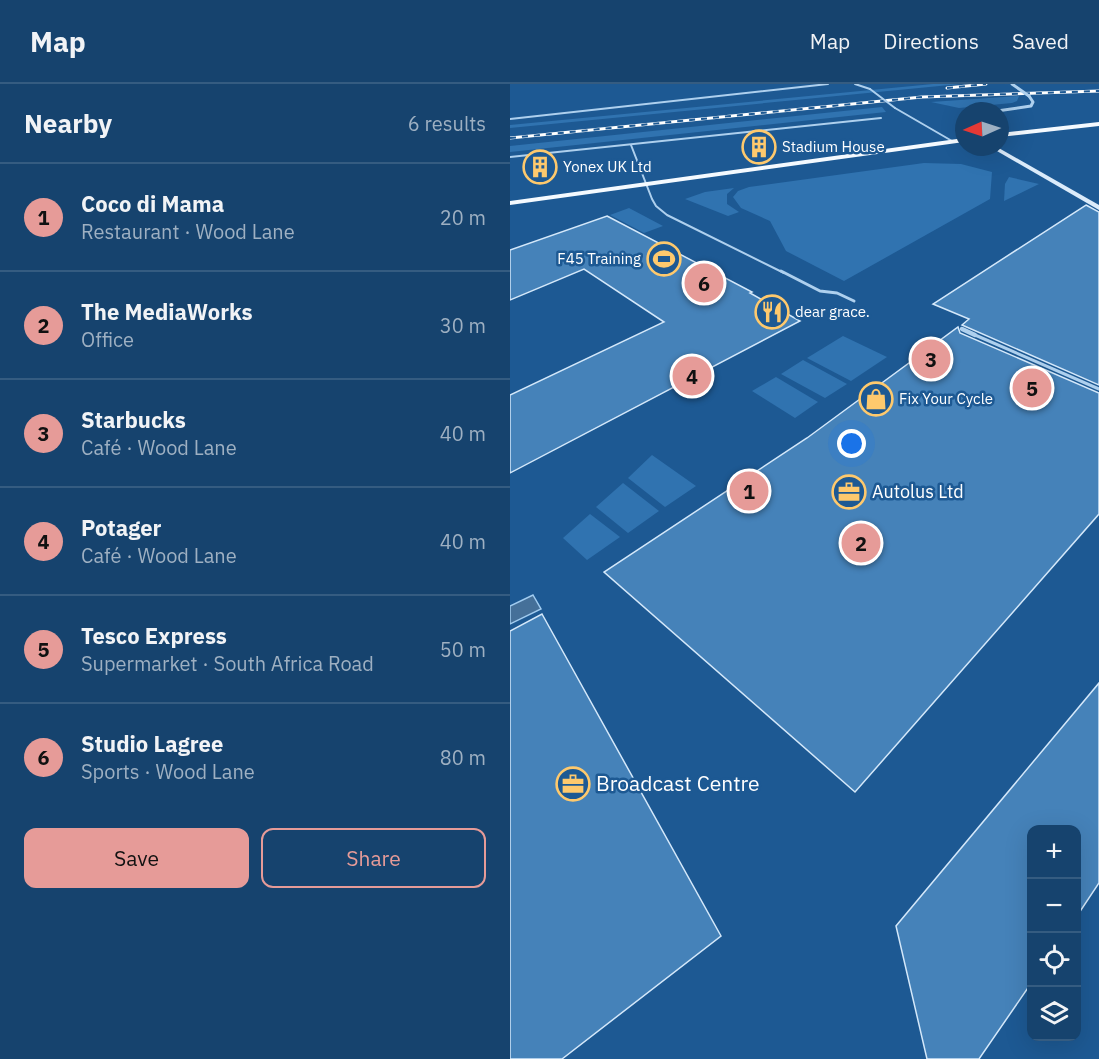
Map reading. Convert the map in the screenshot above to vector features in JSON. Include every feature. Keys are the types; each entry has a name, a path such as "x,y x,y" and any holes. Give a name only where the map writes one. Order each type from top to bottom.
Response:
{"main road":[{"path":"1009,134 1099,124"},
{"path":"510,203 955,141"},
{"path":"510,196 593,187 603,189"}],"street":[{"path":"1009,109 1031,106 1033,102 1029,96 1012,84"},
{"path":"1009,156 1099,208"},
{"path":"962,329 975,335"}],"lane":[{"path":"510,119 828,84"},
{"path":"855,84 870,89 895,108 952,141"},
{"path":"510,157 881,118"},
{"path":"631,145 644,183 656,206 668,215 820,291 837,293 854,301"},
{"path":"975,335 1099,390"}],"shaded area":[{"path":"933,84 960,84 510,128 510,125"},
{"path":"1019,96 1017,101 1012,103 955,102 955,107 931,102"},
{"path":"882,107 886,112 510,152 510,146"},
{"path":"924,163 961,164 992,172 990,199 844,281 786,251 770,221 741,208 733,197 738,191 749,187"},
{"path":"1009,177 1039,184 1004,201 1005,184"},
{"path":"734,188 727,194 727,204 739,212 728,216 685,199 705,192"},
{"path":"629,208 663,226 644,233 610,215"},
{"path":"843,336 887,357 851,381 807,358"},
{"path":"803,360 847,384 825,398 781,374"},
{"path":"776,377 818,402 795,418 752,391"},
{"path":"652,455 696,486 665,507 628,478"},
{"path":"623,483 659,511 628,533 596,507"},
{"path":"590,514 620,537 587,560 563,538"},
{"path":"533,595 541,609 510,624 510,606"}],"building":[{"path":"1086,205 1099,212 1099,385 962,325 969,319 933,304"},
{"path":"607,216 752,292 750,293 800,321 510,473 510,395 664,322 584,269 510,300 510,250"},
{"path":"958,327 960,333 1099,393 1099,514 855,792 604,572 807,438"},
{"name":"Broadcast Centre","path":"542,614 721,936 562,1059 510,1059 510,631"},
{"path":"1099,683 1099,883 1081,910 1081,825 1027,825 1027,989 979,1059 927,1059 896,926"}],"railway":[{"path":"947,88 986,84"},
{"path":"510,138 922,97 1099,91"}],"place":[{"name":"Stadium House","path":"759,147"},
{"name":"Yonex UK Ltd","path":"540,167"},
{"name":"F45 Training","path":"664,259"},
{"name":"Studio Lagree","path":"704,283"},
{"name":"dear grace.","path":"772,312"},
{"name":"Starbucks","path":"931,359"},
{"name":"Potager","path":"692,376"},
{"name":"Tesco Express","path":"1032,388"},
{"name":"Fix Your Cycle","path":"876,399"},
{"name":"Coco di Mama","path":"749,491"},
{"name":"Autolus Ltd","path":"849,492"},
{"name":"The MediaWorks","path":"861,543"},
{"name":"Broadcast Centre","path":"573,784"}]}
